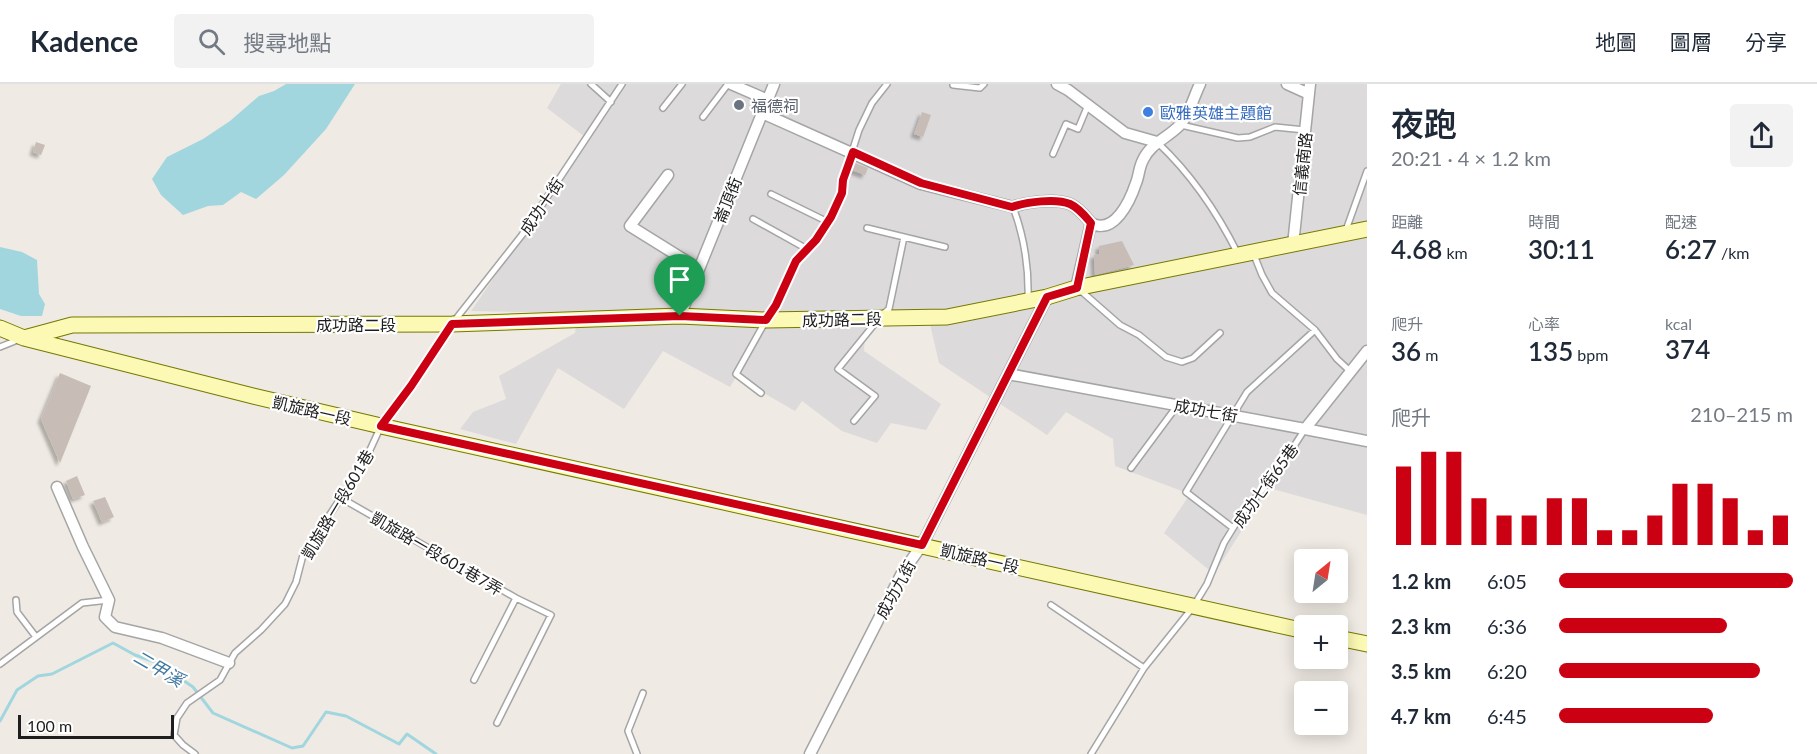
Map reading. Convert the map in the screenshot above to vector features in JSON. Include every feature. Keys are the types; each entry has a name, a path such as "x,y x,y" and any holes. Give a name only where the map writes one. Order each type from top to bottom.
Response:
{"street":[{"path":"730,84 768,100"},
{"name":"崙頂街","path":"680,316 774,84"},
{"path":"1057,84 1125,133 1157,142"},
{"path":"762,113 921,183 1012,207 1023,203 1068,203 1097,226 1110,224 1122,211 1136,184 1143,160 1157,142 1181,125 1200,84"},
{"path":"1287,84 1309,89"},
{"name":"信義南路","path":"1293,244 1309,89"},
{"path":"668,175 630,226 699,269"},
{"path":"1077,288 1091,223"},
{"name":"成功路二段","path":"24,338 72,325 452,324 680,316 766,320 947,317 1028,302 1077,288 1367,229"},
{"name":"成功九街","path":"810,754 902,573 922,545 1047,297"},
{"name":"凱旋路一段","path":"0,328 24,338 381,426 1294,629"},
{"path":"1305,429 1367,351"},
{"name":"成功七街","path":"1008,374 1233,414 1367,441"},
{"path":"57,487 109,600 105,616 115,627 162,638 229,663"},
{"path":"1348,640 1367,644"}],"lane":[{"path":"591,84 610,102"},
{"name":"成功十街","path":"381,426 452,324 522,236 622,84"},
{"path":"663,108 682,84"},
{"path":"703,117 730,84"},
{"path":"761,393 736,374 776,305 796,261 828,222 842,193 843,180 859,129 872,103 887,84"},
{"path":"953,85 980,88 984,84"},
{"path":"1053,154 1066,124 1078,129 1088,105"},
{"path":"1181,125 1238,138 1275,127 1305,129"},
{"path":"1157,142 1172,156 1215,212 1262,275 1272,293 1315,330 1337,359 1351,372"},
{"path":"1345,234 1367,171"},
{"path":"771,194 828,222"},
{"path":"1012,207 1021,230 1029,282 1028,302"},
{"path":"753,219 807,249"},
{"path":"867,228 945,247"},
{"path":"854,422 875,396 838,369 889,309 904,237"},
{"path":"1077,288 1120,325 1139,335 1166,357 1182,362 1194,358 1220,333"},
{"path":"1233,528 1186,492 1246,392 1315,330"},
{"path":"0,347 24,338"},
{"path":"1131,468 1178,405"},
{"name":"凱旋路一段601巷","path":"195,754 174,735 177,718 187,703 220,680 235,653 285,604 296,582 303,555 364,463 381,426"},
{"name":"成功七街65巷","path":"1091,754 1144,669 1193,607 1243,512 1276,474 1305,429"},
{"name":"凱旋路一段601巷7弄","path":"341,498 516,598 474,680"},
{"path":"496,723 551,615 516,598"},
{"path":"16,600 17,612 36,637"},
{"path":"0,664 82,603 109,600"},
{"path":"1051,605 1144,669"},
{"path":"637,754 628,731 643,693"}],"shaded area":[{"path":"561,84 1367,84 1367,515 1269,488 1214,574 1164,533 1190,494 1115,466 1113,439 1066,412 1047,435 939,363 927,311 866,314 864,351 941,404 926,430 891,423 877,443 842,431 802,401 795,411 736,377 730,387 663,351 624,409 558,368 516,444 460,429 473,412 506,399 499,376 575,333 578,313 471,311 589,140 547,108"}],"water":[{"path":"286,84 355,84 326,129 284,175 256,199 241,192 223,205 208,206 183,215 161,195 152,179 167,157 203,139 230,121 259,96"},
{"path":"0,247 22,252 37,260 39,294 45,304 42,316 21,316 0,309"}],"building":[{"path":"922,112 931,115 923,137 914,134"},
{"path":"36,142 45,145 41,155 33,152"},
{"path":"852,162 868,168 865,175 849,169"},
{"path":"1122,241 1134,265 1095,275 1094,255 1099,254 1099,246"},
{"path":"60,373 91,386 60,463 41,419"},
{"path":"77,476 85,495 73,499 66,481"},
{"path":"105,497 114,517 102,522 93,501"}],"waterway":[{"name":"二甲溪","path":"0,721 17,690 38,676 52,674 113,643 135,655 158,663 193,687 213,713 292,748 303,746 326,712 346,716 399,744 407,734 436,754"}],"place":[{"name":"福德祠","path":"739,105"},
{"name":"歐雅英雄主題館","path":"1148,112"}],"route":[{"path":"853,152 921,183 1012,207 1023,203 1068,203 1078,209 1091,223 1077,288 1047,297 922,545 381,426 452,324 680,316 766,320 776,305 796,261 816,240 831,217 842,193 843,180 853,152"}]}
